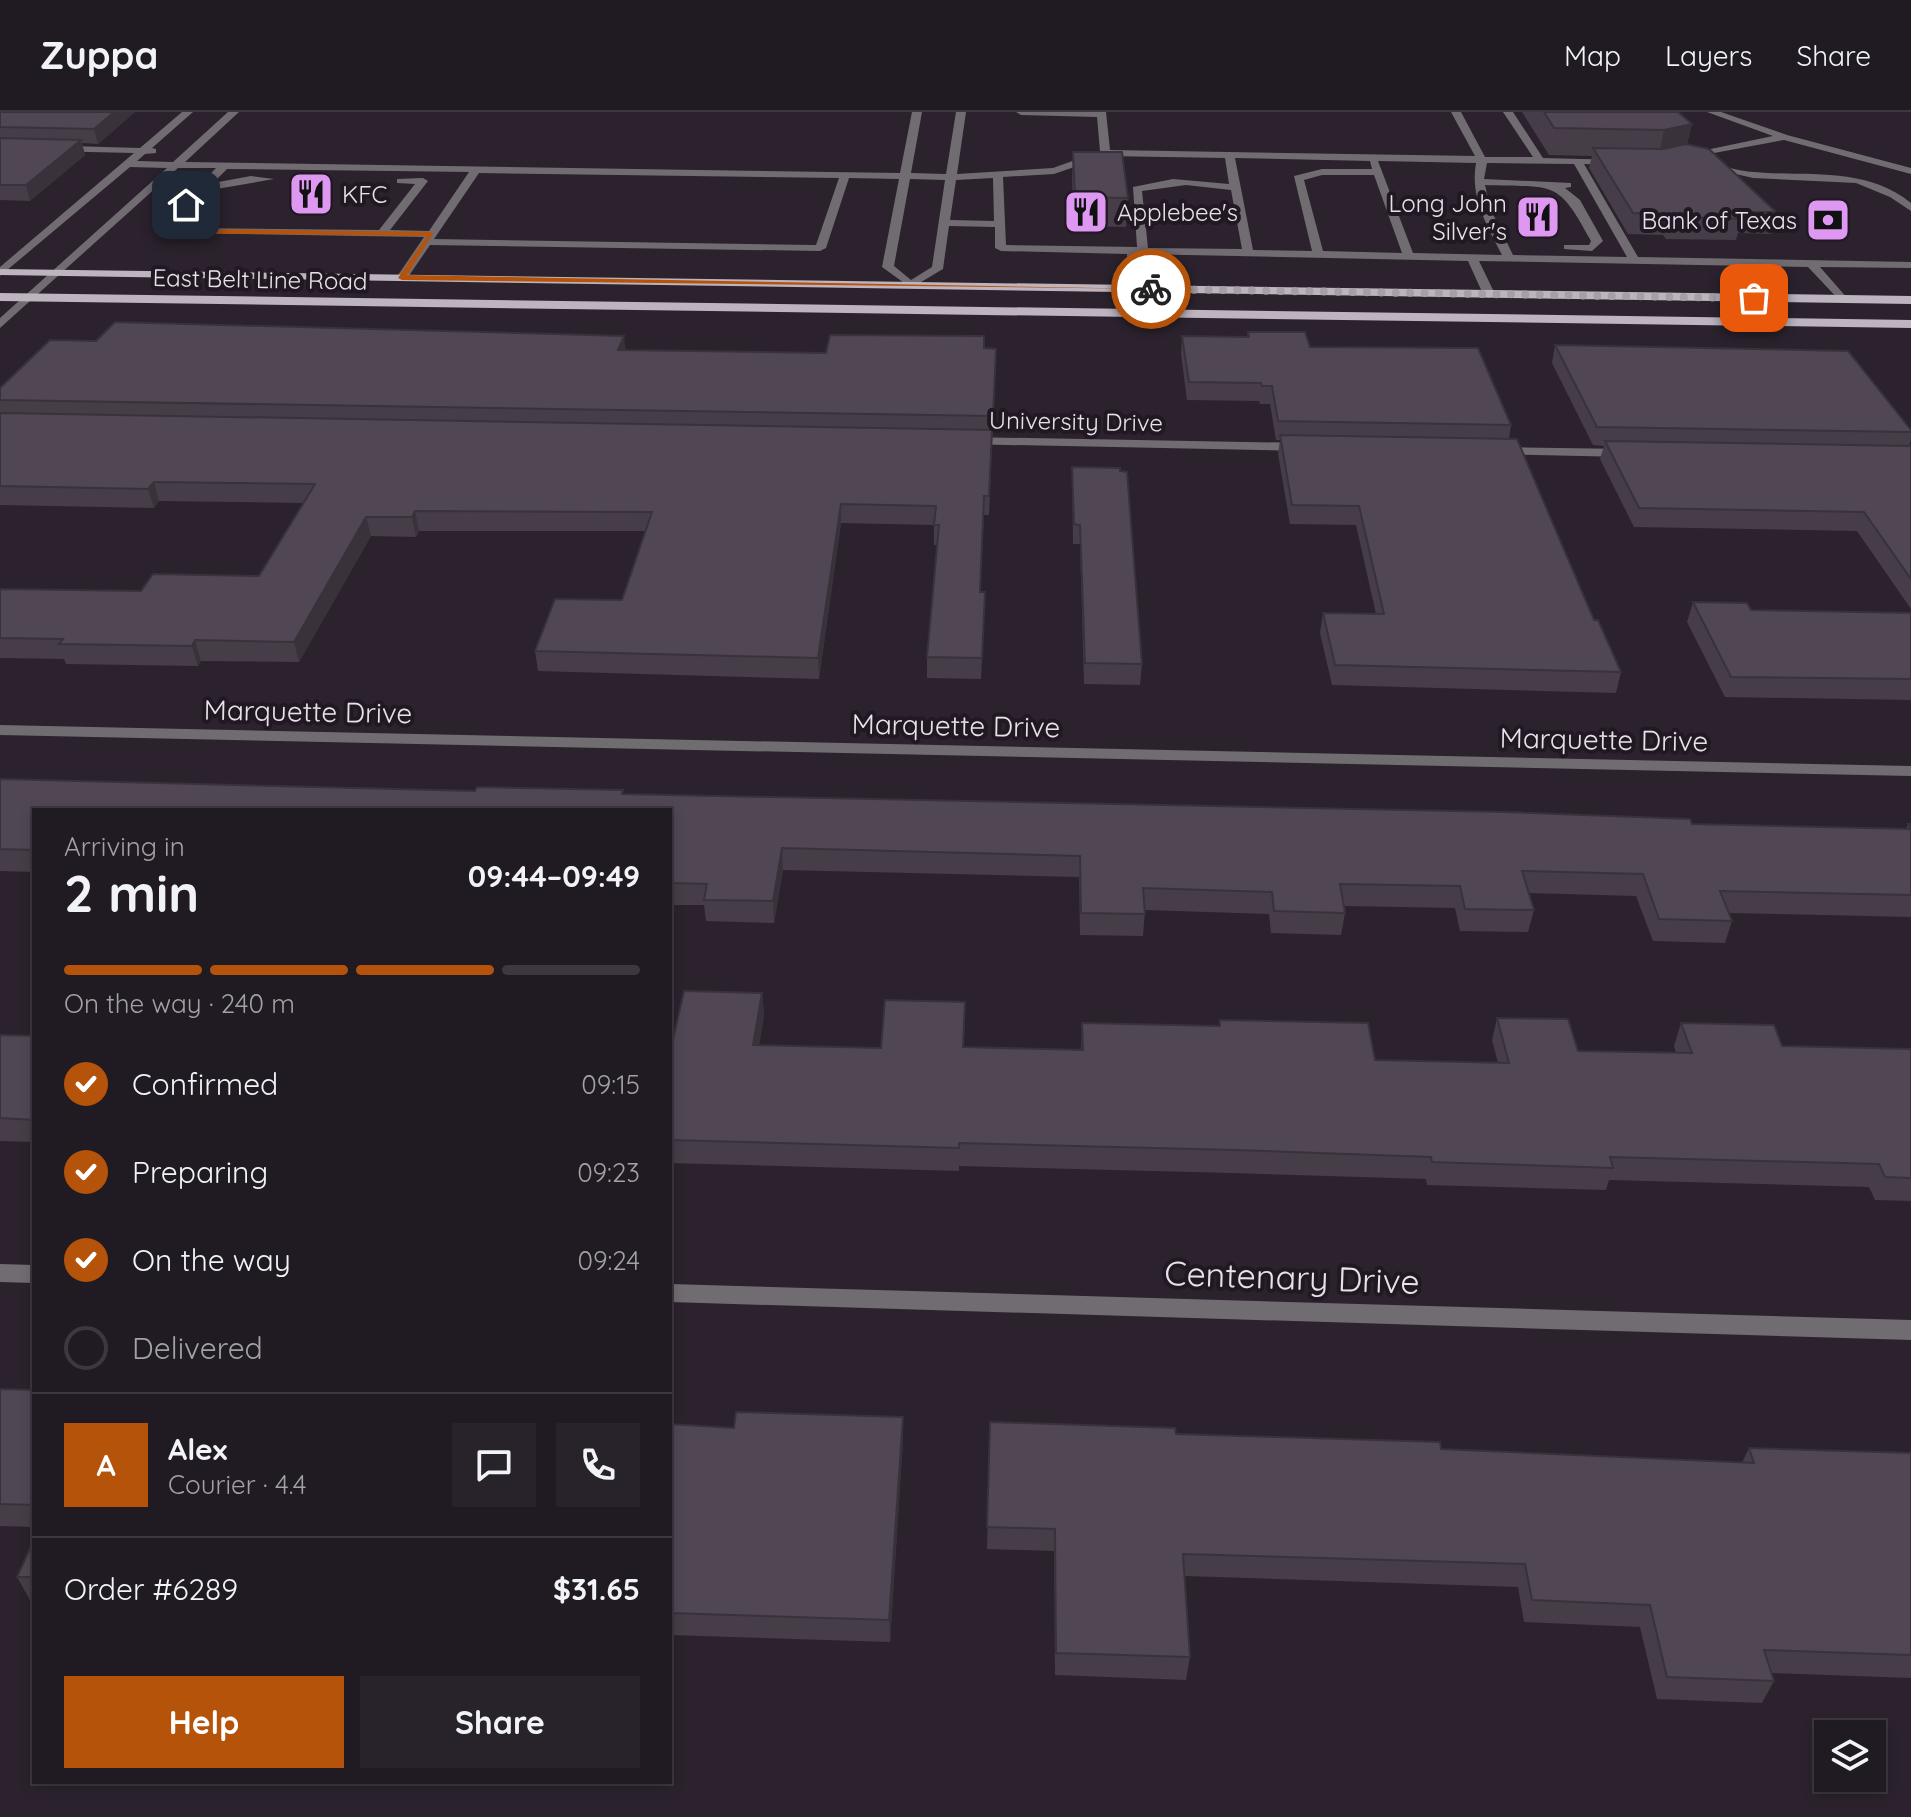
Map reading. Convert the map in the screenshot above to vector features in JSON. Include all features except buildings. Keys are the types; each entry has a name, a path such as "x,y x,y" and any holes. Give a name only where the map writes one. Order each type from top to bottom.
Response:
{"main road":[{"name":"East Belt Line Road","path":"0,272 1911,300"},
{"path":"907,310 911,285"},
{"name":"East Belt Line Road","path":"0,297 1911,324"}],"street":[{"path":"0,272 188,112"},
{"path":"0,324 234,112"},
{"path":"917,112 888,267 911,285 937,269 961,112"},
{"path":"1021,112 1101,113 1105,153"},
{"path":"1456,112 1482,160 1478,197 1507,252"},
{"path":"1508,112 1540,161"},
{"path":"1712,112 1784,137 1911,171"},
{"path":"1784,137 1679,159 1751,175 1846,177 1895,192 1911,208"},
{"path":"0,147 161,151"},
{"path":"177,152 192,152"},
{"path":"129,164 950,177 1054,171 1105,153 1631,162"},
{"path":"1229,155 1248,253"},
{"path":"1372,158 1409,256"},
{"path":"1577,161 1634,260"},
{"path":"224,166 169,221 183,231 382,233 429,238 820,248 845,176"},
{"path":"402,278 476,170"},
{"path":"1318,254 1298,178 1322,172 1378,172"},
{"path":"998,174 1001,248 1409,256 1472,257 1592,248 1597,241 1576,202 1554,184"},
{"path":"203,188 251,179 280,179"},
{"path":"294,179 423,181 382,233"},
{"path":"1135,289 1137,189 1152,183 1179,182 1235,188"},
{"path":"1478,182 1591,185"},
{"path":"944,223 1000,224"},
{"path":"1507,252 1634,260 1911,265"},
{"path":"1472,257 1489,294"},
{"path":"1811,264 1842,299"},
{"name":"University Drive","path":"956,441 1322,447"},
{"path":"1481,450 1640,453"},
{"name":"Marquette Drive","path":"0,730 1911,771"},
{"path":"0,1273 32,1274"},
{"name":"Centenary Drive","path":"672,1293 1911,1330"}],"way so far":[{"path":"1151,289 1754,298"}],"place":[{"name":"KFC","path":"311,194"},
{"name":"Applebee's","path":"1086,212"},
{"name":"Long John Silver's","path":"1538,217"},
{"name":"Bank of Texas","path":"1828,220"}],"route":[{"path":"186,205 169,221 183,231 432,234 402,278 1151,289"}]}
